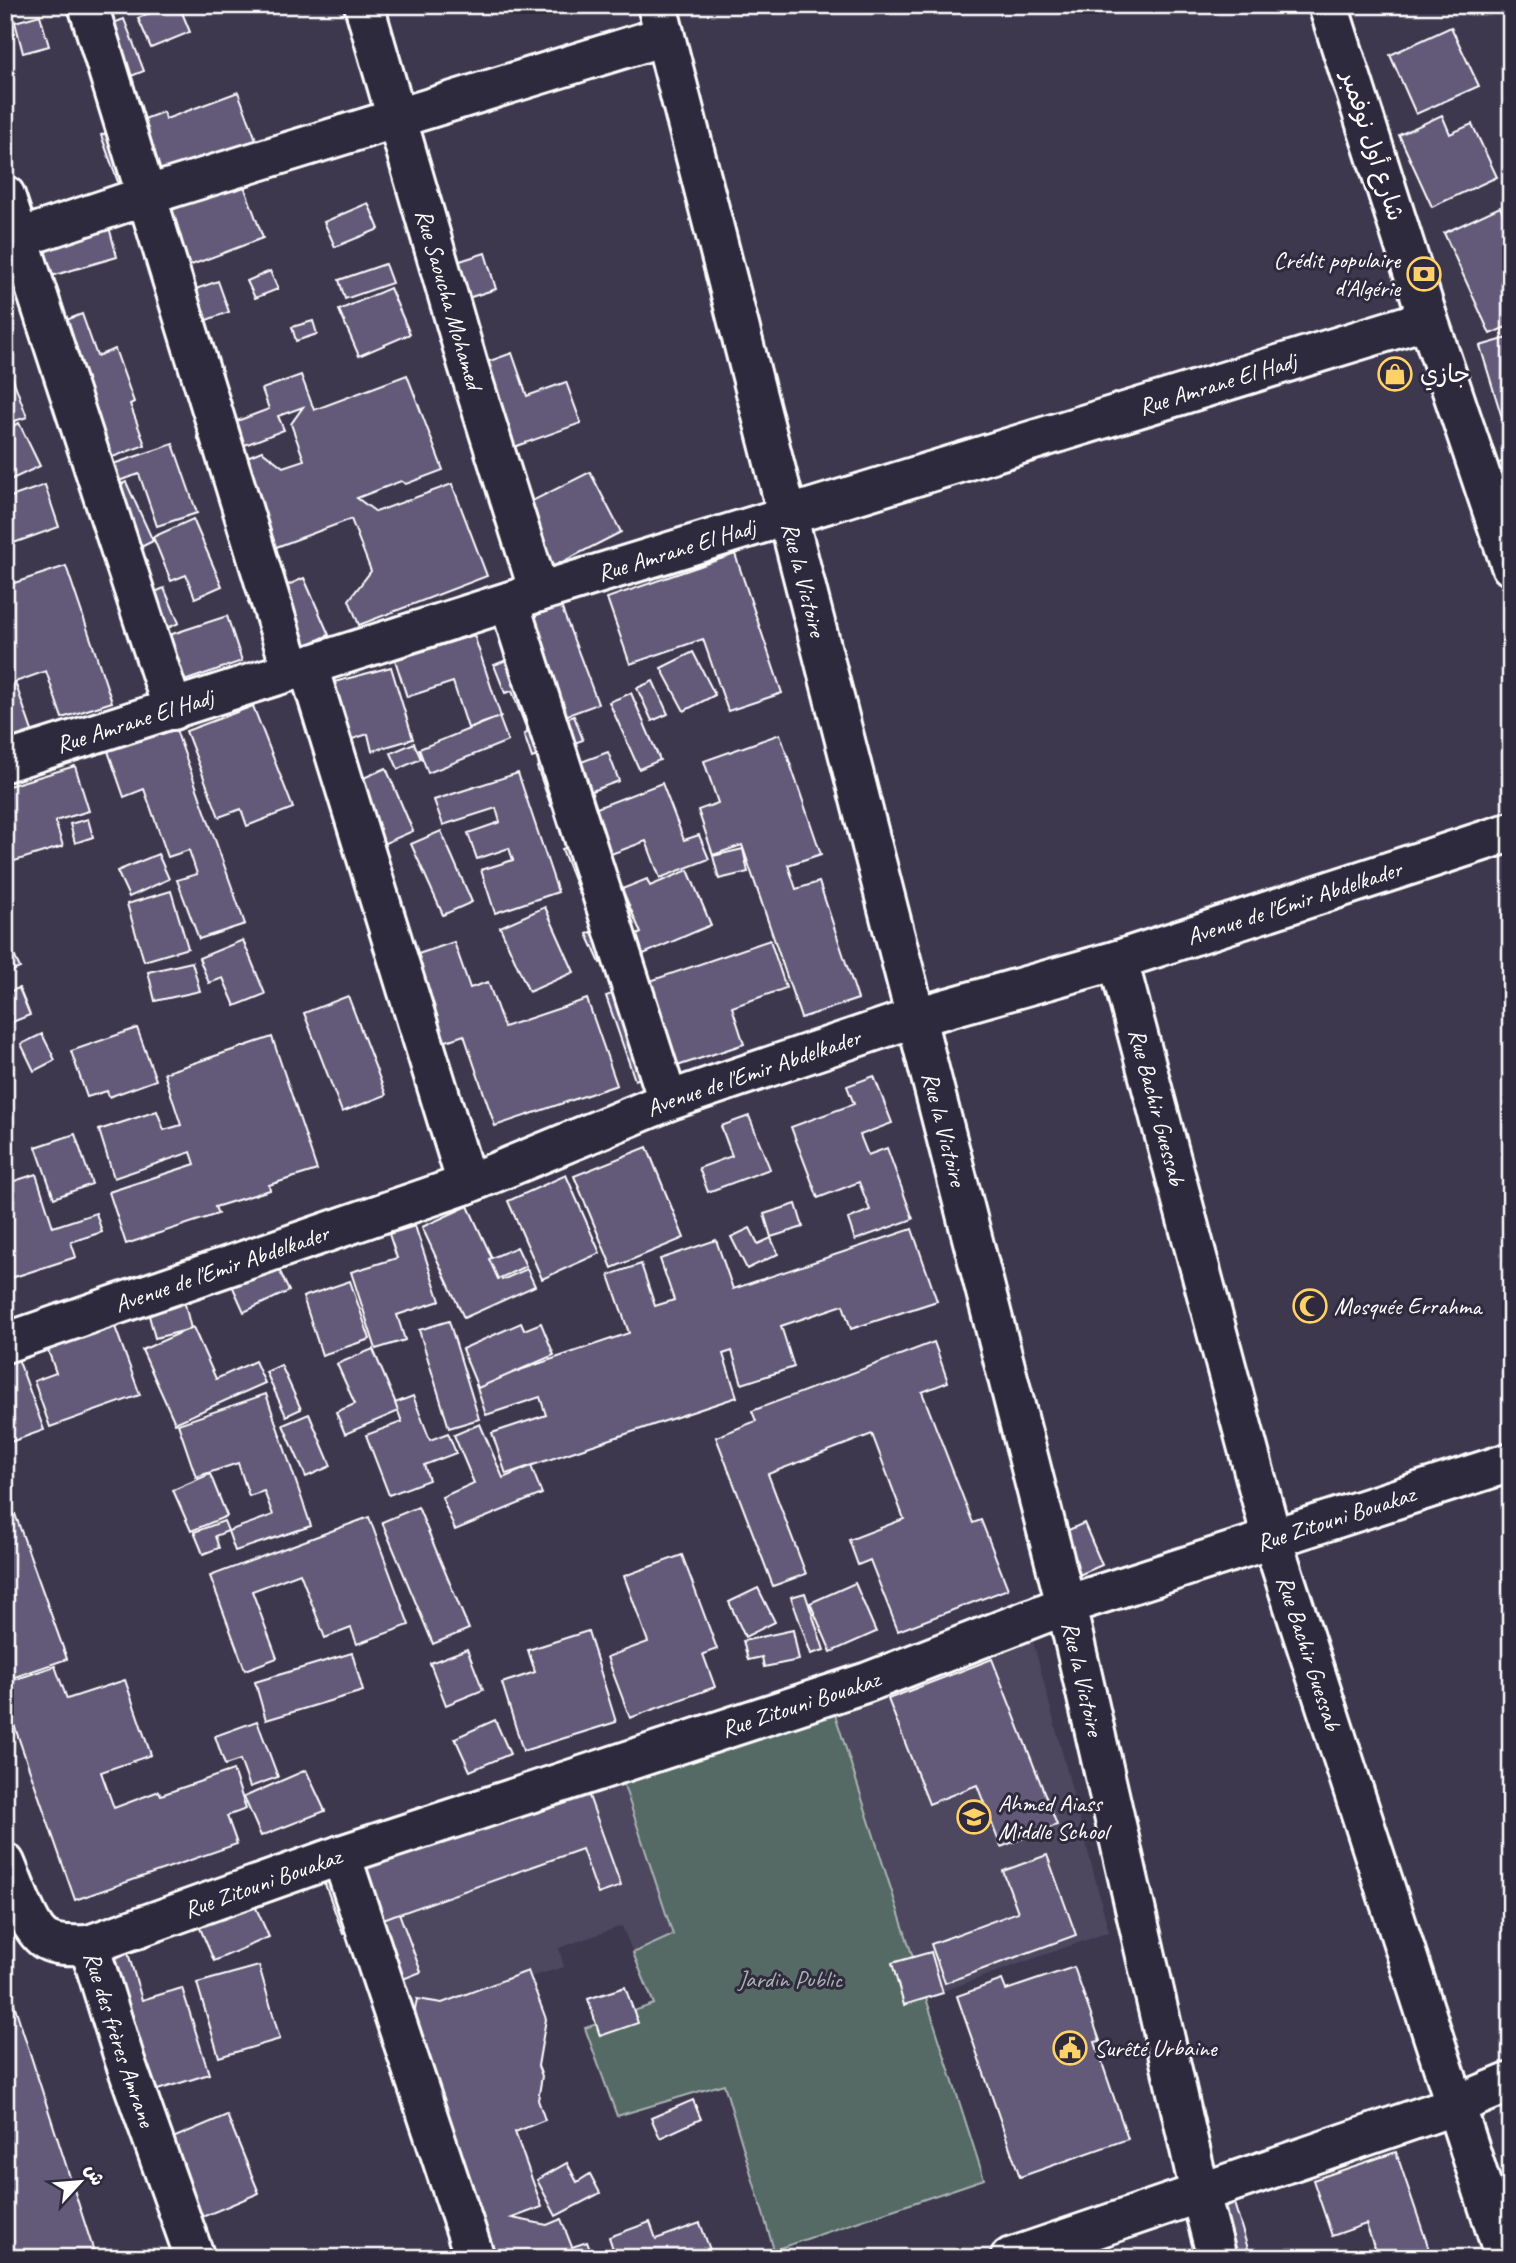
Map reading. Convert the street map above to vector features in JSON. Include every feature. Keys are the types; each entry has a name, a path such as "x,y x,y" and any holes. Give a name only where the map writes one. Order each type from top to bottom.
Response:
{"street":[{"path":"88,5 148,195 216,430 300,669 467,1184"},
{"name":"Rue Saoucha Mohamed","path":"364,5 468,365 524,597 668,1101"},
{"name":"شارع أول نوفمبر","path":"1328,5 1511,566"},
{"path":"12,241 397,117 661,20"},
{"name":"Rue la Victoire","path":"661,20 1066,1605 1217,2258"},
{"path":"5,195 12,241 173,710"},
{"name":"Rue Amrane El Hadj","path":"5,762 524,597 1428,318"},
{"name":"Avenue de l'Emir Abdelkader","path":"5,1343 467,1184 668,1101 916,1017 1118,960 1511,832"},
{"name":"Rue Bachir Guessab","path":"1118,960 1272,1539 1505,2258"},
{"name":"Rue Zitouni Bouakaz","path":"89,1945 341,1855 868,1682 1066,1605 1511,1462"},
{"path":"341,1855 475,2258"},
{"name":"Rue des frères Amrane","path":"5,1863 32,1923 44,1939 63,1945 89,1945 125,2061 195,2258"},
{"path":"1010,2258 1456,2105 1511,2082"}],"shaded area":[{"name":"Ahmed Aiass Middle School","path":"1031,1633 1109,1932 926,1997 831,1702"},
{"path":"620,1773 674,1936 633,1953 622,1926 559,1948 564,1967 408,2014 354,1865"}],"green space":[{"name":"Jardin Public","path":"831,1702 984,2179 774,2250 724,2084 617,2116 585,2028 654,2004 633,1953 673,1935 620,1773"}],"building":[{"path":"170,5 179,5 190,32 151,48 138,18"},
{"path":"1502,5 1511,5 1511,45"},
{"path":"40,15 49,46 23,53 15,22"},
{"path":"124,19 144,71 101,88 81,35"},
{"path":"1451,27 1479,86 1416,114 1390,55"},
{"path":"238,92 257,142 122,193 101,135 163,112 166,119"},
{"path":"1442,115 1450,134 1472,124 1497,177 1432,207 1399,135"},
{"path":"243,183 263,238 165,275 145,220"},
{"path":"368,203 379,229 335,247 324,222"},
{"path":"1500,207 1511,230 1511,325 1490,334 1444,233"},
{"path":"109,227 117,257 31,282 22,253"},
{"path":"485,253 496,289 449,304 438,268"},
{"path":"385,264 392,283 345,299 339,280"},
{"path":"270,271 278,289 255,298 247,281"},
{"path":"218,281 229,312 179,330 168,299"},
{"path":"390,288 410,334 359,356 339,310"},
{"path":"82,314 97,356 115,349 134,402 130,404 145,445 83,468 32,333"},
{"path":"313,321 317,334 296,341 292,327"},
{"path":"1511,337 1511,433 1507,434 1480,346"},
{"path":"512,353 527,396 566,382 581,423 486,457 456,373"},
{"path":"9,368 27,417 5,424 5,369"},
{"path":"301,375 314,410 407,375 443,470 406,484 401,481 357,498 376,512 452,484 487,576 359,625 349,600 371,571 351,519 247,558 242,459 262,451 283,467 304,460 291,424 303,407 278,416 284,430 206,460 197,436 269,409 262,389"},
{"path":"19,423 40,466 8,481 5,475 5,429"},
{"path":"173,444 197,513 157,526 139,474 89,491 83,474"},
{"path":"1511,458 1511,514 1490,467"},
{"path":"590,472 621,532 525,581 494,520"},
{"path":"126,482 153,541 139,548 152,579 126,591 85,500"},
{"path":"45,485 59,527 5,546 5,499"},
{"path":"193,519 222,586 195,598 186,575 171,581 153,537"},
{"path":"735,554 782,693 728,711 703,639 630,664 607,598"},
{"path":"66,566 112,702 62,718 46,671 15,682 33,734 5,744 5,586"},
{"path":"304,578 329,635 272,660 248,602"},
{"path":"164,588 179,623 134,643 118,608"},
{"path":"561,606 598,704 527,730 512,691 505,693 494,665 524,653 513,624"},
{"path":"227,616 242,661 161,689 145,643"},
{"path":"474,635 501,717 468,728 453,682 407,697 395,660"},
{"path":"693,652 715,695 684,711 661,668"},
{"path":"391,667 413,739 372,751 368,734 340,743 323,685"},
{"path":"653,681 668,714 652,721 637,688"},
{"path":"631,693 660,760 639,769 609,702"},
{"path":"253,706 293,808 247,826 241,809 219,817 186,731"},
{"path":"574,716 583,740 532,758 524,734"},
{"path":"499,717 508,741 428,773 419,749"},
{"path":"175,727 245,924 199,939 177,880 197,874 189,850 168,857 144,789 124,797 108,751"},
{"path":"780,734 821,854 788,865 796,889 819,882 858,999 801,1018 742,845 713,855 698,810 718,803 704,761"},
{"path":"414,743 421,759 398,769 391,753"},
{"path":"608,752 619,781 551,806 537,767 565,757 568,767"},
{"path":"75,766 89,811 55,821 63,846 5,864 5,787"},
{"path":"386,768 413,831 360,854 332,792"},
{"path":"518,773 558,892 495,913 481,870 513,860 509,848 477,859 468,833 500,822 496,808 443,825 434,800"},
{"path":"662,783 684,840 699,835 709,859 660,878 646,841 600,858 609,881 579,893 562,849 569,846 560,822"},
{"path":"88,819 93,837 75,843 70,824"},
{"path":"441,831 472,902 443,915 411,844"},
{"path":"743,849 748,872 719,879 713,856"},
{"path":"158,854 169,879 129,897 117,871"},
{"path":"688,870 711,925 639,956 631,938 641,933 622,889 647,879 650,886"},
{"path":"171,891 188,948 144,961 127,904"},
{"path":"545,907 574,972 529,992 500,927"},
{"path":"618,920 631,950 600,963 587,934"},
{"path":"5,936 20,968 5,974"},
{"path":"243,940 265,994 235,1006 223,978 209,983 199,958"},
{"path":"770,940 786,988 732,1007 744,1044 635,1080 606,996"},
{"path":"454,942 470,988 488,982 504,1027 587,999 617,1085 495,1126 464,1035 434,1045 385,965"},
{"path":"192,962 200,991 155,1001 148,972"},
{"path":"19,988 30,1015 5,1025 5,993"},
{"path":"348,996 386,1095 342,1112 304,1013"},
{"path":"137,1028 156,1080 109,1097 107,1091 87,1097 71,1051"},
{"path":"42,1034 55,1060 34,1071 21,1044"},
{"path":"272,1037 317,1170 269,1185 270,1190 215,1207 218,1214 126,1244 109,1192 195,1164 191,1152 114,1178 99,1130 157,1111 164,1130 181,1125 164,1073"},
{"path":"874,1076 892,1123 860,1135 868,1155 887,1148 913,1219 855,1240 848,1219 870,1210 859,1182 818,1198 791,1127 854,1104 847,1086"},
{"path":"5,1113 15,1144 5,1147"},
{"path":"749,1116 770,1169 708,1192 699,1168 732,1156 721,1126"},
{"path":"75,1134 92,1184 54,1198 36,1147"},
{"path":"647,1147 684,1238 612,1268 574,1176"},
{"path":"36,1174 53,1227 96,1213 102,1232 71,1242 76,1257 5,1280 5,1184"},
{"path":"566,1175 600,1253 542,1279 508,1201"},
{"path":"796,1204 803,1227 771,1237 764,1214"},
{"path":"468,1206 502,1280 527,1269 535,1286 464,1318 422,1227"},
{"path":"415,1226 440,1301 397,1315 405,1340 376,1349 351,1272 397,1258 389,1234"},
{"path":"750,1228 758,1244 771,1238 778,1254 747,1269 731,1237"},
{"path":"912,1229 937,1301 851,1329 843,1305 781,1326 794,1367 742,1384 732,1351 723,1354 737,1397 506,1474 492,1433 546,1415 540,1397 486,1415 476,1385 629,1333 609,1275 641,1264 655,1306 674,1300 660,1259 716,1240 733,1289"},
{"path":"517,1247 526,1266 498,1279 489,1259"},
{"path":"276,1263 289,1291 244,1312 231,1283"},
{"path":"350,1281 370,1339 322,1355 303,1297"},
{"path":"184,1300 191,1329 155,1338 147,1308"},
{"path":"449,1321 479,1419 449,1428 419,1330"},
{"path":"521,1323 524,1330 541,1323 554,1355 478,1388 462,1349"},
{"path":"114,1324 140,1395 50,1427 34,1381 56,1373 47,1347"},
{"path":"193,1327 216,1379 255,1361 265,1383 175,1423 142,1350"},
{"path":"934,1342 948,1382 922,1392 973,1523 981,1520 1008,1589 898,1631 870,1560 858,1565 849,1540 904,1519 872,1434 768,1474 806,1574 773,1586 716,1437 756,1421 752,1411"},
{"path":"373,1349 399,1411 345,1434 336,1412 355,1404 337,1364"},
{"path":"17,1356 44,1430 5,1444 5,1361"},
{"path":"281,1365 301,1409 286,1416 266,1372"},
{"path":"266,1394 311,1526 235,1551 228,1531 273,1515 264,1491 249,1496 238,1463 196,1477 178,1424"},
{"path":"413,1396 430,1440 448,1433 456,1453 424,1465 429,1480 389,1495 366,1435 402,1422 395,1403"},
{"path":"309,1414 331,1466 306,1477 283,1425"},
{"path":"480,1424 503,1478 531,1466 542,1494 455,1530 442,1497 474,1483 454,1435"},
{"path":"210,1474 227,1516 191,1531 173,1490"},
{"path":"5,1486 67,1659 12,1678 5,1659"},
{"path":"418,1507 469,1629 433,1644 382,1522"},
{"path":"369,1517 409,1625 357,1644 351,1628 325,1638 300,1573 252,1591 277,1658 245,1670 210,1576"},
{"path":"224,1521 228,1531 215,1536 219,1548 203,1554 194,1532"},
{"path":"1084,1523 1102,1565 1061,1583 1042,1542"},
{"path":"682,1555 717,1649 703,1654 715,1687 630,1718 607,1657 648,1642 624,1576"},
{"path":"855,1583 876,1632 831,1652 810,1603"},
{"path":"758,1588 775,1622 745,1637 729,1602"},
{"path":"805,1593 824,1650 811,1654 791,1597"},
{"path":"793,1630 799,1660 764,1667 762,1657 748,1660 743,1641"},
{"path":"588,1631 616,1722 523,1751 502,1683 535,1672 528,1650"},
{"path":"467,1649 483,1690 446,1705 430,1663"},
{"path":"352,1653 363,1691 266,1720 255,1682"},
{"path":"992,1659 1057,1825 1001,1847 977,1785 929,1804 888,1699"},
{"path":"55,1666 67,1699 125,1680 151,1755 101,1772 114,1808 159,1791 161,1795 233,1770 246,1809 227,1816 237,1844 75,1900 5,1699 5,1683"},
{"path":"495,1720 510,1754 470,1771 455,1738"},
{"path":"257,1721 278,1777 250,1787 240,1760 225,1765 215,1736"},
{"path":"306,1770 325,1811 261,1836 244,1797"},
{"path":"583,1779 621,1886 598,1894 582,1849 343,1934 324,1881"},
{"path":"1047,1855 1076,1935 945,1983 931,1944 1018,1912 1003,1871"},
{"path":"248,1890 269,1937 214,1961 194,1914"},
{"path":"399,1913 421,1972 395,1982 412,2026 417,1999 442,2003 528,1971 546,2019 538,2066 542,2076 538,2100 545,2120 515,2132 542,2207 512,2218 547,2225 561,2219 572,2247 587,2242 593,2258 470,2258 346,1933"},
{"path":"138,1925 146,1948 128,1953 142,2000 182,1988 209,2074 119,2102 70,1946"},
{"path":"931,1952 943,1993 904,2005 892,1963"},
{"path":"259,1966 280,2039 219,2057 197,1983"},
{"path":"1074,1967 1100,2041 1095,2042 1128,2139 1020,2177 957,1996 1002,1980 1006,1990"},
{"path":"7,1982 96,2258 5,2258"},
{"path":"625,1987 638,2023 600,2036 588,1999"},
{"path":"693,2100 701,2119 660,2138 651,2118"},
{"path":"227,2115 259,2193 200,2218 168,2140"},
{"path":"1396,2152 1432,2258 1378,2258 1366,2224 1332,2236 1313,2180"},
{"path":"567,2163 577,2182 590,2174 600,2193 556,2216 537,2180"},
{"path":"1234,2203 1249,2252 1229,2258 1200,2213"},
{"path":"650,2222 656,2239 700,2223 713,2258 616,2258 609,2237"}],"place":[{"name":"Crédit populaire d'Algérie","path":"1424,274"},
{"name":"جازي","path":"1395,374"},
{"name":"Mosquée Errahma","path":"1310,1306"},
{"name":"Ahmed Aiass Middle School","path":"974,1817"},
{"name":"Surêté Urbaine","path":"1070,2048"}]}
